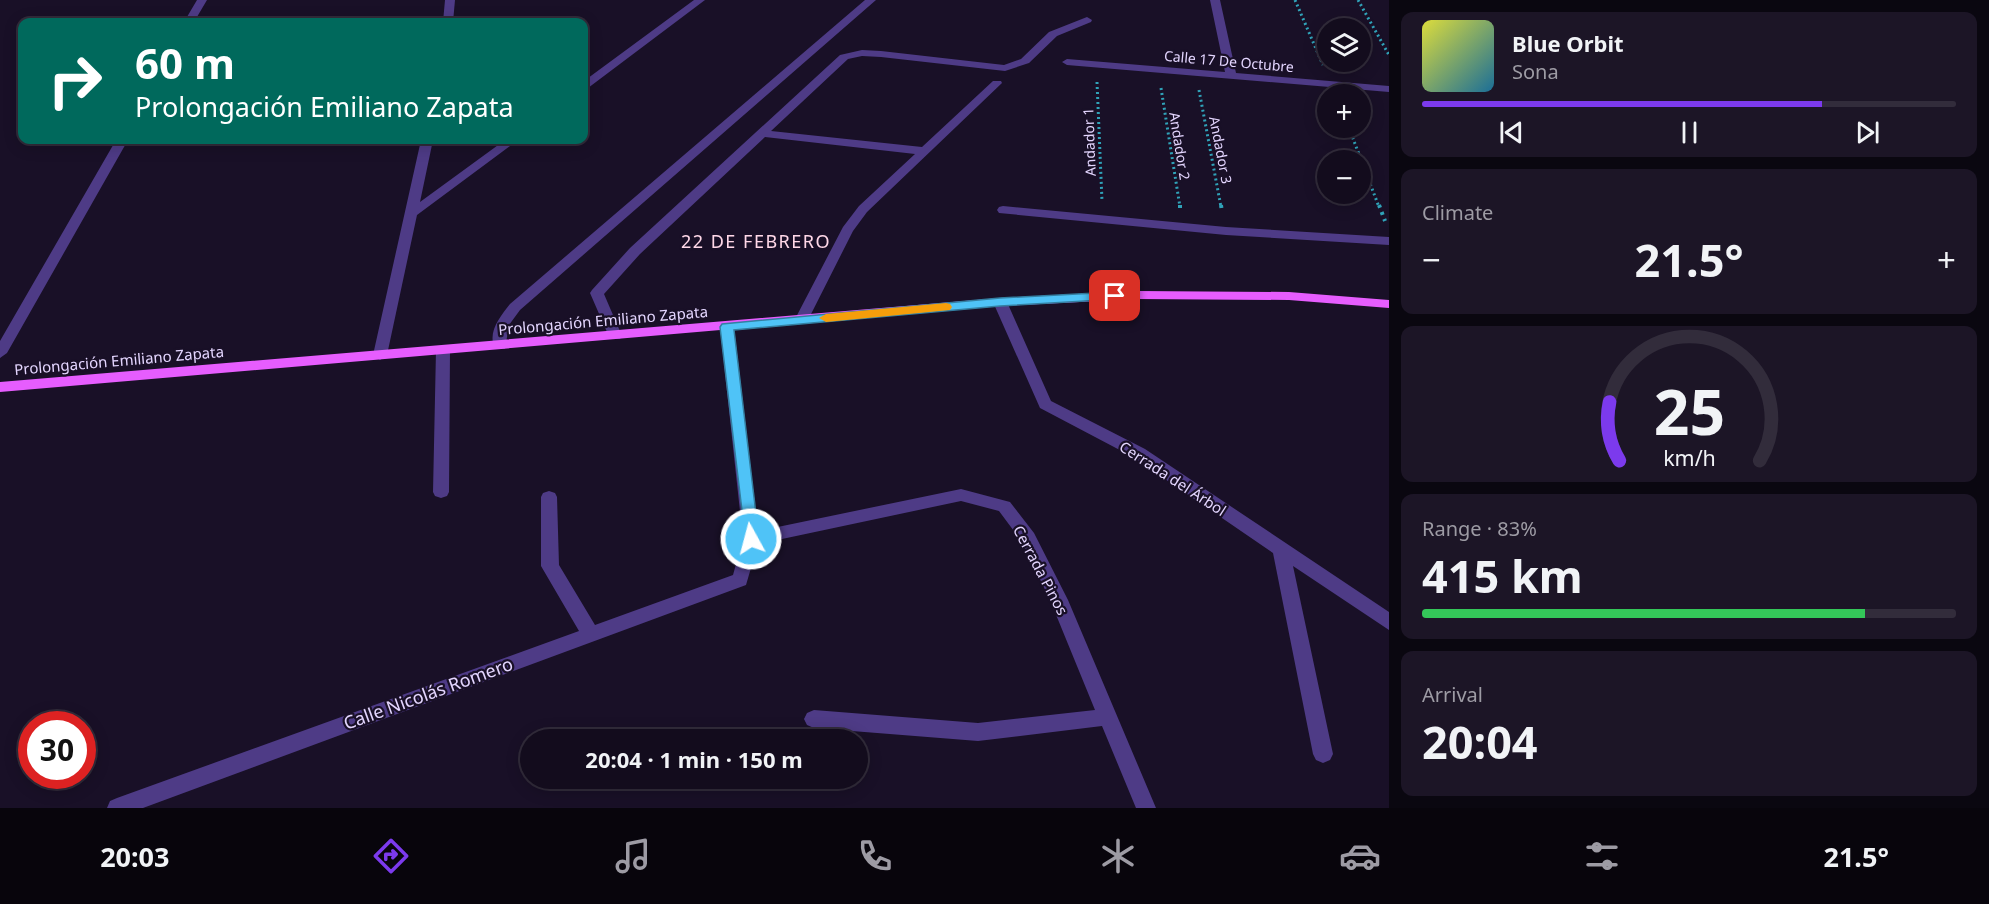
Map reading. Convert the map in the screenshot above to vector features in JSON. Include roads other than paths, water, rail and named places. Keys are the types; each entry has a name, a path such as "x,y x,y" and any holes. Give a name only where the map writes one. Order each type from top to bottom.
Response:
{"main road":[{"name":"Prolongación Emiliano Zapata","path":"0,387 801,321 1000,302 1150,295 1289,296 1389,304"}],"street":[{"path":"191,18 202,0"},
{"path":"448,18 450,0"},
{"path":"588,83 700,0"},
{"path":"500,346 502,324 515,307 872,0"},
{"path":"1215,0 1231,76"},
{"path":"615,336 597,293 635,251 844,57 861,53 882,54 1005,68 1025,61 1053,34 1087,20"},
{"name":"Calle 17 De Octubre","path":"1067,62 1389,89"},
{"path":"801,321 848,230 863,209 922,151 997,83"},
{"path":"760,133 922,151"},
{"path":"0,353 120,144"},
{"path":"380,355 426,144"},
{"path":"412,213 507,144"},
{"path":"1003,210 1226,231 1389,242"},
{"name":"Cerrada del Árbol","path":"1000,302 1045,404 1139,453 1389,622"},
{"path":"727,327 751,539"},
{"path":"441,492 443,350"},
{"name":"Cerrada Pinos","path":"751,539 962,495 1004,506 1028,538 1059,600 1146,808"},
{"path":"549,496 550,566 590,633"},
{"name":"Calle Nicolás Romero","path":"117,808 740,580 751,539"},
{"path":"1281,549 1323,754"},
{"path":"814,719 978,732 1108,717"}],"district":[{"name":"22 DE FEBRERO","path":"756,241"}]}
